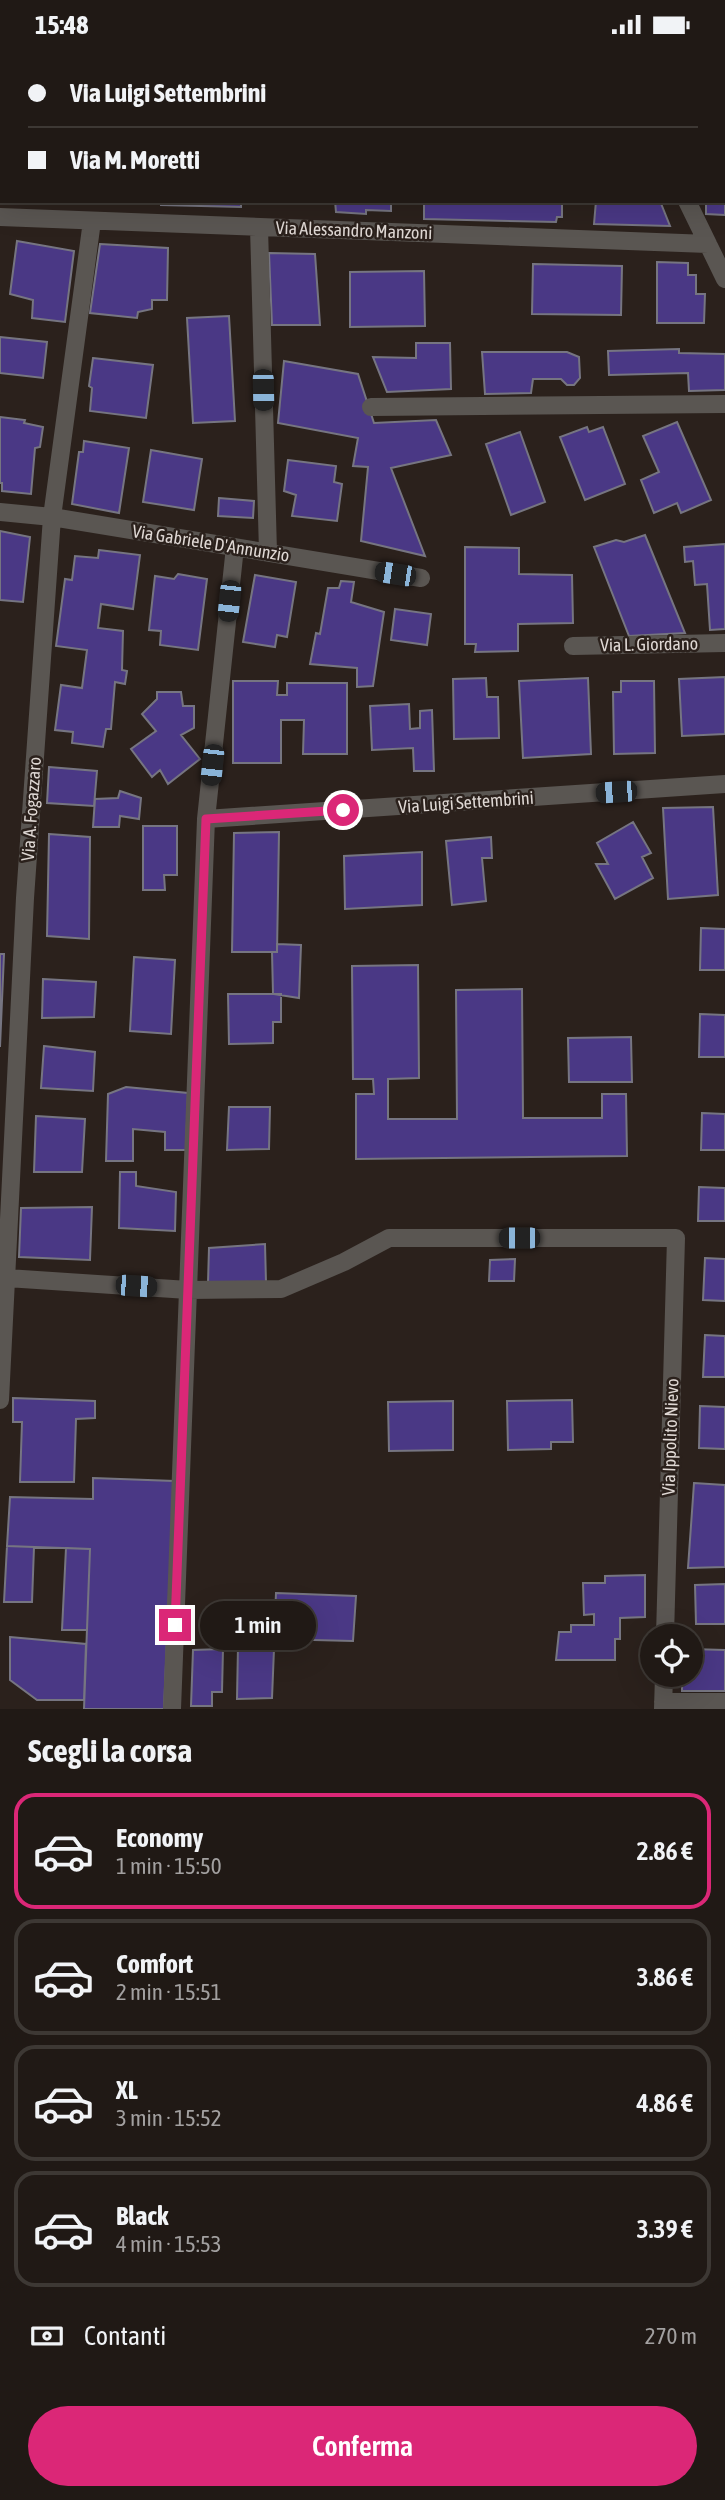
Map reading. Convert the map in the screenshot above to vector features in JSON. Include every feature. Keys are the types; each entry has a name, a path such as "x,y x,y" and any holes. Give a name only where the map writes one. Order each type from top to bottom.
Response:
{"street":[{"path":"688,203 725,279"},
{"name":"Via Alessandro Manzoni","path":"0,217 708,244"},
{"name":"Via A. Fogazzaro","path":"0,1400 25,898 52,517 92,221"},
{"path":"259,227 268,552"},
{"path":"371,407 725,404"},
{"name":"Via Gabriele D'Annunzio","path":"0,512 52,517 421,578"},
{"path":"172,1709 206,819 234,547"},
{"name":"Via L. Giordano","path":"573,646 725,643"},
{"name":"Via Luigi Settembrini","path":"206,819 725,785"},
{"name":"Via Ippolito Nievo","path":"188,1290 281,1289 344,1262 389,1238 676,1238 665,1624"},
{"path":"7,1278 188,1290"},
{"path":"664,1687 663,1706 725,1702"}],"building":[{"path":"241,203 241,207 161,205"},
{"path":"335,203 391,203 391,211 366,210 366,214 336,212"},
{"path":"424,203 562,203 562,217 557,217 556,222 424,219"},
{"path":"596,203 661,203 670,226 594,224"},
{"path":"706,203 725,203 725,215 706,214"},
{"path":"17,241 74,251 65,322 32,318 33,300 10,294"},
{"path":"100,244 168,248 167,300 152,300 152,309 138,312 137,318 90,313"},
{"path":"269,253 315,254 320,325 272,325"},
{"path":"657,262 688,263 688,275 696,275 696,294 705,294 704,323 657,323"},
{"path":"533,264 622,266 621,315 532,314"},
{"path":"424,271 425,326 350,327 350,272"},
{"path":"229,316 235,421 193,423 187,318"},
{"path":"0,337 47,342 43,378 0,373"},
{"path":"416,343 450,343 451,389 387,392 373,357 416,358"},
{"path":"679,349 679,353 725,354 725,390 689,391 688,373 609,375 608,351"},
{"path":"482,352 567,352 579,357 580,378 574,385 567,385 561,379 533,379 531,393 485,394"},
{"path":"93,358 153,365 146,418 90,411 92,388 89,386"},
{"path":"284,361 358,374 374,423 436,420 451,455 391,468 425,556 361,541 368,467 353,466 358,438 278,423"},
{"path":"0,417 25,420 24,423 43,427 40,447 35,448 31,494 2,491"},
{"path":"677,422 711,500 681,513 677,503 654,513 641,480 659,472 643,436"},
{"path":"587,427 589,432 603,427 625,484 585,500 560,437"},
{"path":"520,432 545,502 511,515 486,444"},
{"path":"84,441 129,448 119,513 72,504 79,452 83,452"},
{"path":"151,450 202,459 194,510 143,502"},
{"path":"288,460 336,466 334,482 342,484 337,521 292,516 296,495 284,491"},
{"path":"219,498 254,501 253,518 218,516"},
{"path":"0,531 30,537 23,602 0,600"},
{"path":"645,535 685,633 629,636 594,547"},
{"path":"725,544 725,629 710,630 707,584 695,585 693,561 685,562 684,547"},
{"path":"465,547 519,548 519,574 572,575 573,623 518,624 518,651 475,652 476,644 465,644"},
{"path":"99,550 140,555 133,609 101,604 98,628 123,631 122,670 127,671 125,684 115,682 111,729 106,729 103,747 72,743 73,732 55,730 61,685 82,688 87,650 56,646 65,579 72,580 75,556 98,558"},
{"path":"178,574 207,579 198,650 160,645 161,631 149,630 155,576 174,579"},
{"path":"255,575 296,582 287,637 277,635 275,647 243,642"},
{"path":"341,581 354,582 351,602 384,612 373,686 357,687 357,668 310,664 316,633 320,634 328,588 339,588"},
{"path":"395,609 431,614 427,645 391,640"},
{"path":"725,677 725,734 682,736 679,679"},
{"path":"486,678 487,697 498,697 499,738 454,739 453,679"},
{"path":"588,678 591,754 523,758 519,681"},
{"path":"233,681 278,681 277,695 287,695 287,683 347,683 347,754 303,754 304,720 281,720 281,763 233,763"},
{"path":"621,681 654,681 655,753 614,754 613,692 621,692"},
{"path":"157,692 181,692 183,706 194,706 194,728 181,735 200,759 168,784 160,770 152,777 131,749 156,731 142,714 157,699"},
{"path":"409,704 410,729 420,728 420,711 432,710 434,771 414,771 413,748 372,750 370,706"},
{"path":"49,767 97,771 94,806 47,803"},
{"path":"120,791 141,798 139,819 120,816 119,827 93,827 95,799 118,798"},
{"path":"713,807 718,895 668,899 663,808"},
{"path":"633,822 651,853 642,857 653,878 615,899 596,864 608,864 597,843"},
{"path":"143,826 177,826 177,875 164,875 165,890 143,890"},
{"path":"279,832 277,952 232,952 234,833"},
{"path":"49,834 90,837 89,939 47,936"},
{"path":"491,837 492,858 482,858 486,901 452,905 446,841"},
{"path":"422,852 422,905 345,909 344,856"},
{"path":"701,928 725,929 725,970 700,970"},
{"path":"277,944 301,945 299,998 273,994 272,952 277,952"},
{"path":"0,954 4,954 0,1047"},
{"path":"134,957 175,960 171,1034 130,1031"},
{"path":"418,965 419,1078 388,1079 388,1119 457,1119 456,990 522,989 523,1118 602,1118 602,1094 626,1094 627,1156 356,1159 356,1094 374,1094 373,1079 353,1079 352,966"},
{"path":"43,979 96,982 94,1017 42,1018"},
{"path":"228,994 281,994 281,1022 273,1022 273,1043 229,1044"},
{"path":"700,1014 725,1015 725,1057 699,1057"},
{"path":"631,1037 632,1082 569,1082 568,1038"},
{"path":"44,1046 95,1052 93,1091 41,1088"},
{"path":"126,1087 188,1093 186,1150 165,1150 165,1132 133,1129 133,1161 106,1161 108,1094"},
{"path":"229,1107 270,1107 269,1149 227,1150"},
{"path":"702,1113 725,1114 725,1150 701,1150"},
{"path":"36,1116 85,1119 82,1172 34,1172"},
{"path":"120,1172 136,1172 136,1186 176,1192 175,1231 119,1228"},
{"path":"699,1187 725,1188 725,1221 698,1221"},
{"path":"92,1207 90,1260 19,1257 21,1208"},
{"path":"265,1244 266,1283 208,1283 209,1248"},
{"path":"705,1258 725,1259 725,1301 703,1300"},
{"path":"515,1259 514,1281 489,1281 490,1260"},
{"path":"705,1335 725,1336 725,1377 703,1377"},
{"path":"13,1398 95,1401 95,1418 76,1419 74,1482 20,1482 22,1422 13,1422"},
{"path":"572,1400 573,1442 551,1442 551,1449 508,1450 507,1401"},
{"path":"453,1401 453,1450 389,1451 388,1402"},
{"path":"700,1406 725,1407 725,1449 699,1448"},
{"path":"93,1478 174,1481 164,1709 84,1709 90,1549 7,1546 10,1497 93,1499"},
{"path":"694,1483 725,1485 725,1567 688,1568"},
{"path":"7,1546 34,1547 32,1602 4,1602"},
{"path":"66,1548 90,1549 87,1630 62,1630"},
{"path":"645,1575 645,1617 620,1618 620,1639 615,1639 615,1660 556,1660 559,1632 571,1632 571,1625 594,1625 594,1614 584,1615 583,1583 605,1583 605,1576"},
{"path":"725,1584 725,1624 696,1624 695,1585"},
{"path":"276,1593 356,1596 353,1641 274,1639"},
{"path":"10,1637 86,1644 84,1700 37,1700 10,1680"},
{"path":"238,1646 274,1649 272,1698 237,1699"},
{"path":"223,1649 222,1692 212,1692 212,1706 191,1706 193,1650"},
{"path":"703,1649 725,1650 725,1691 682,1691 682,1687 703,1687"}],"route":[{"path":"175,1625 206,819 343,810"}]}
